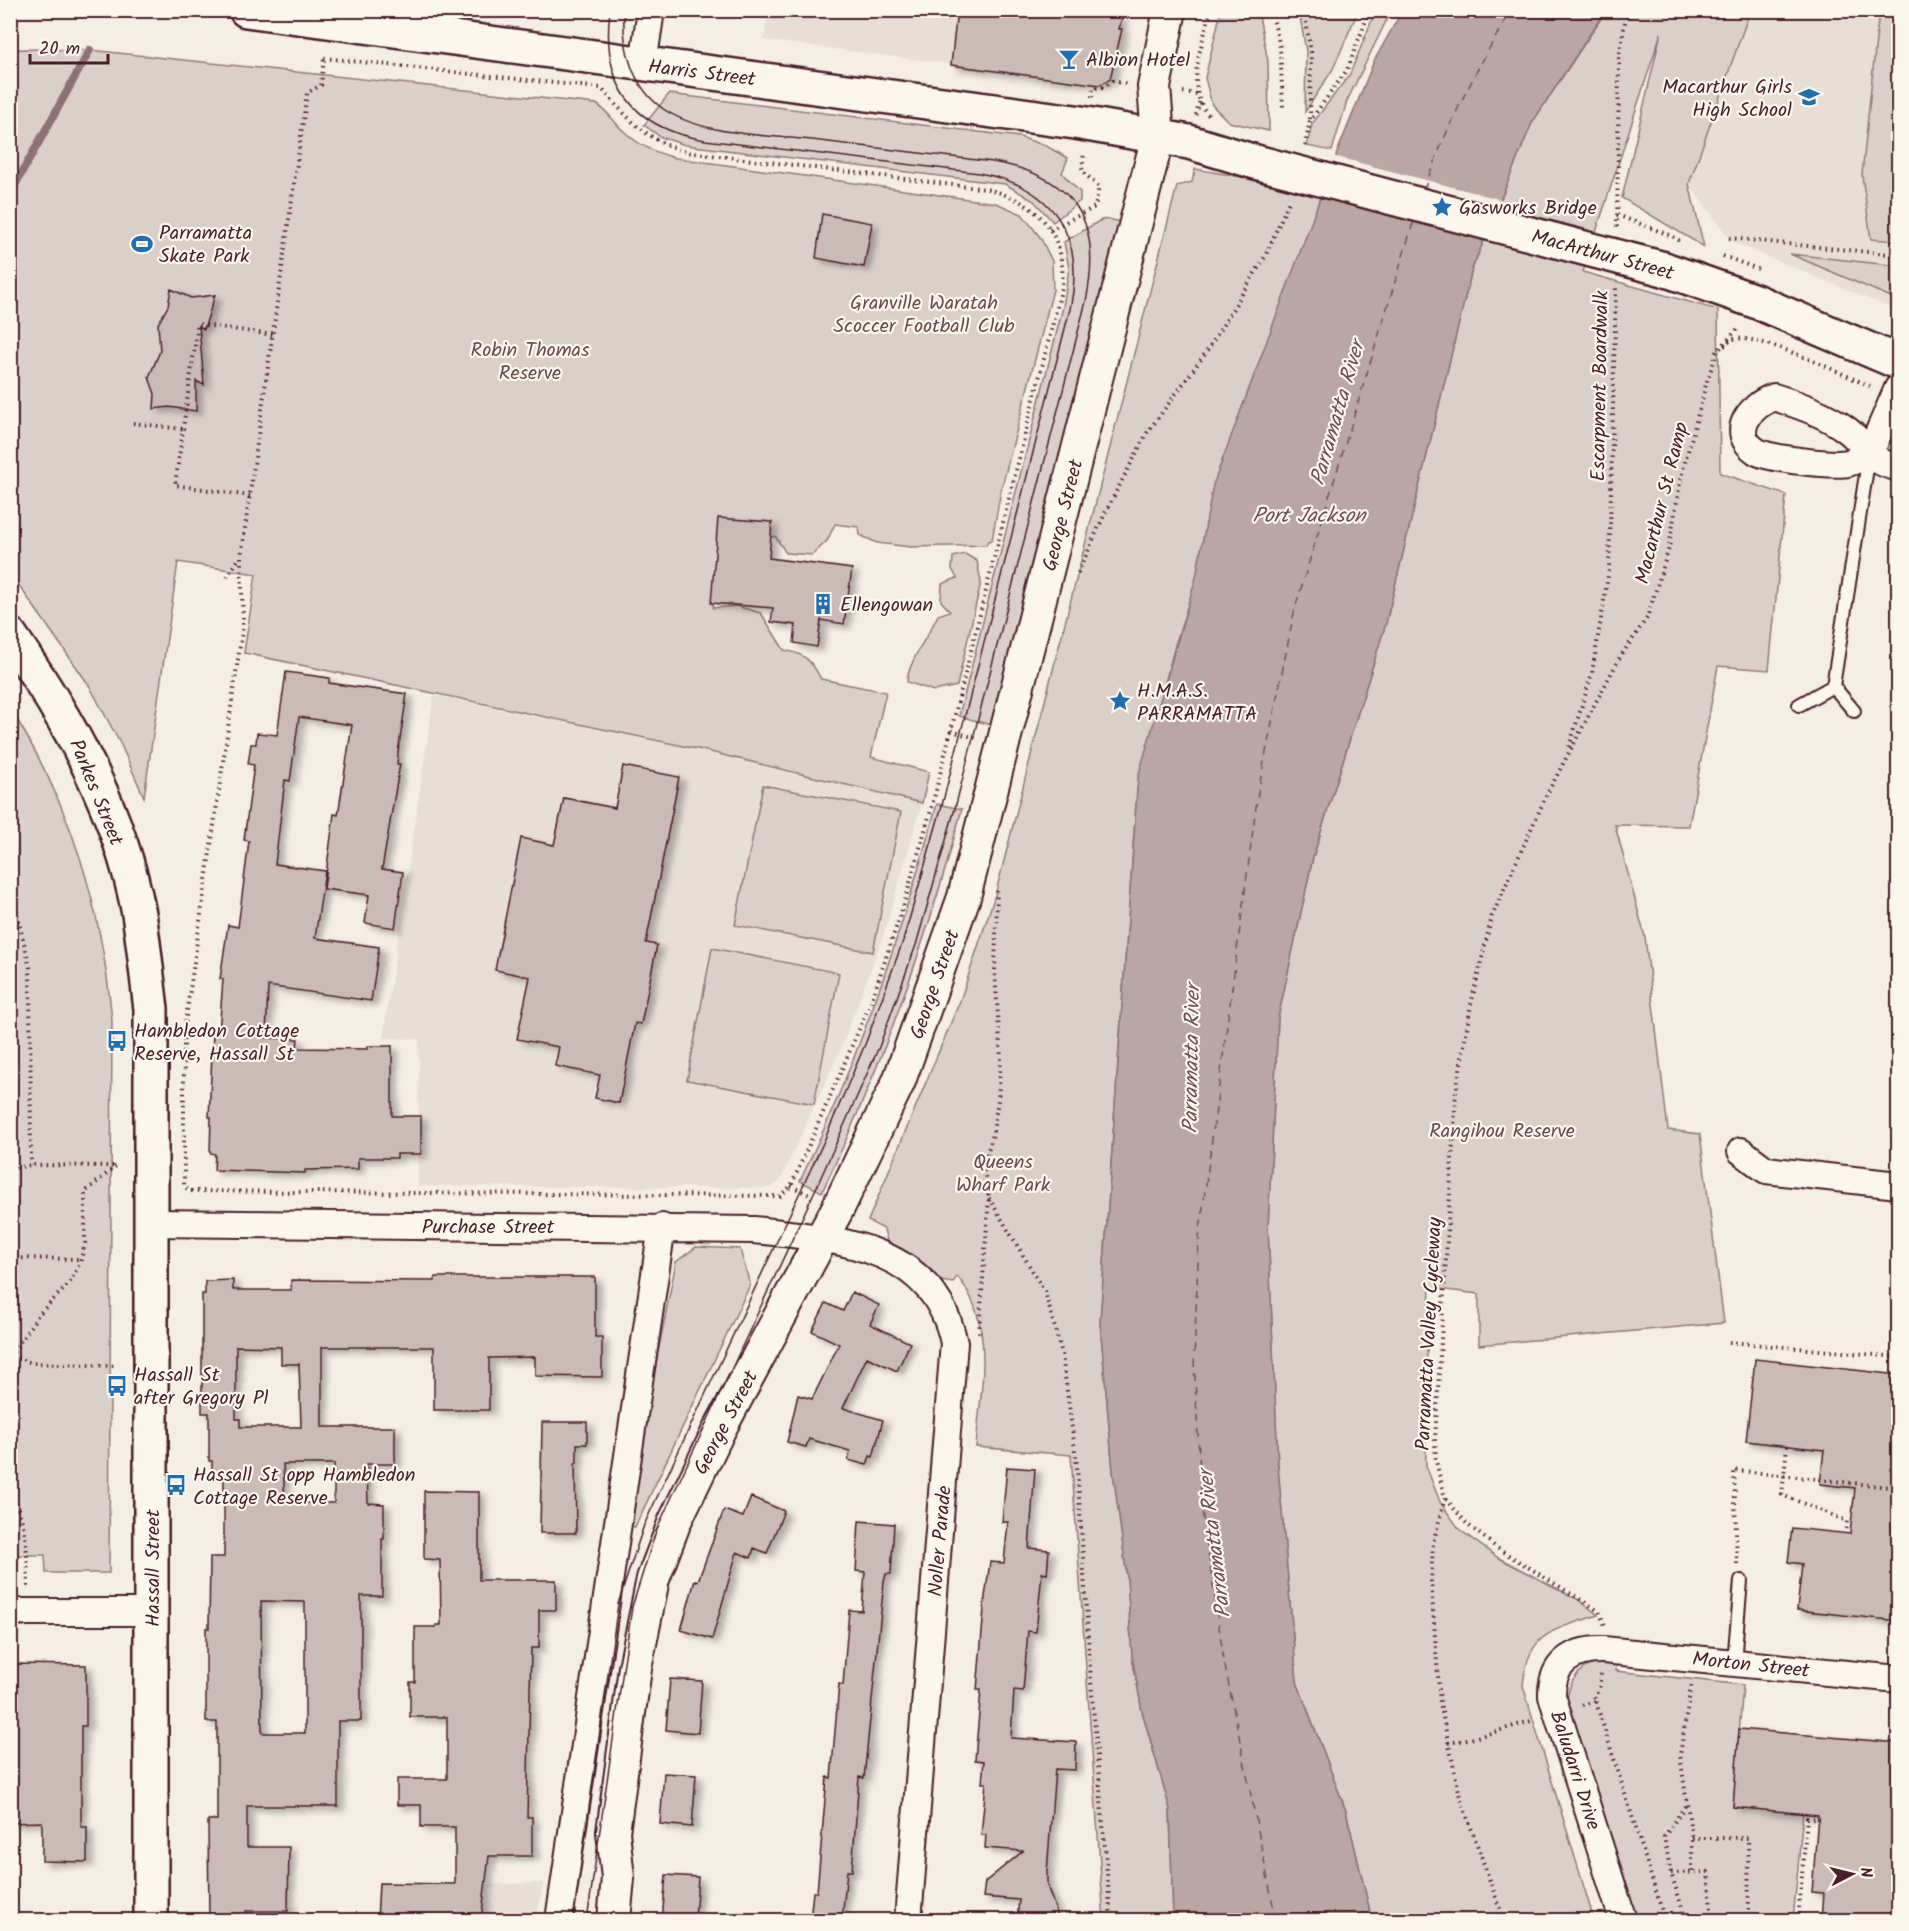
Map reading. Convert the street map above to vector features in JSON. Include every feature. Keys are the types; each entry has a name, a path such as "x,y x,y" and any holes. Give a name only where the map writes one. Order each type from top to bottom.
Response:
{"main road":[{"name":"Harris Street","path":"246,10 290,13 643,64 926,100 1158,136"},
{"name":"MacArthur Street","path":"1158,136 1664,269 1755,301 1899,362"},
{"name":"Parkes Street","path":"10,635 68,723 89,765 127,867 138,913 146,964"},
{"name":"Hassall Street","path":"146,964 153,1057 151,1920"}],"street":[{"path":"643,64 651,10"},
{"name":"George Street","path":"614,1920 618,1878 613,1832 637,1659 653,1579 675,1521 718,1430 822,1238 899,1081 964,897 1158,136 1154,87 1170,10"},
{"path":"1896,392 1869,455 1890,466 1899,467"},
{"path":"1741,1151 1766,1170 1899,1185"},
{"name":"Purchase Street","path":"153,1223 662,1227 754,1230 822,1238"},
{"path":"559,1920 662,1227"},
{"name":"Noller Parade","path":"822,1238 889,1258 910,1269 941,1304 949,1321 954,1343 908,1920"},
{"path":"10,1612 152,1612"},
{"name":"Baludarri Drive","path":"1602,1659 1588,1649 1568,1657 1555,1673 1552,1696 1623,1920"},
{"name":"Morton Street","path":"1602,1659 1734,1662 1899,1679"}],"lane":[{"path":"1854,711 1833,686 1869,455"},
{"path":"1798,705 1833,686"},
{"path":"1734,1662 1739,1576"}],"path":[{"path":"1211,10 1196,86 1200,99 1214,120"},
{"path":"1271,10 1280,47 1283,107"},
{"path":"1304,10 1311,52 1310,121 1305,148"},
{"path":"1310,121 1347,70 1370,10"},
{"path":"1616,237 1619,58 1627,10"},
{"path":"324,58 601,88 633,125 673,148 687,152 986,189 1020,200 1043,219 1050,230 1058,245 1063,274 1062,287 932,806 903,907 871,1002 791,1186 780,1196 189,1191 184,1185 184,1031 243,625 241,556 307,93 321,85 324,58"},
{"path":"1093,88 1104,87 1113,81"},
{"path":"1050,230 1095,207 1099,187 1082,171"},
{"path":"1078,574 1107,509 1147,433 1205,354 1259,267 1294,190"},
{"path":"1617,216 1672,236 1688,246"},
{"path":"1729,238 1899,255"},
{"name":"Escarpment Boardwalk","path":"1566,757 1592,673 1609,570 1616,281"},
{"path":"250,496 175,485 198,324 273,335"},
{"name":"Macarthur St Ramp","path":"1566,757 1620,657 1647,618 1669,548 1681,477 1717,352 1741,325"},
{"path":"1717,352 1732,340 1746,339 1768,343 1896,392"},
{"path":"133,423 183,429"},
{"path":"227,577 241,556"},
{"name":"Parramatta Valley Cycleway","path":"1504,1920 1460,1797 1440,1703 1431,1582 1433,1544 1445,1498 1436,1461 1435,1439 1456,1093 1471,1004 1492,916 1566,757"},
{"path":"979,1340 989,1197 983,1166 995,1119 1000,1058 995,973 998,882"},
{"path":"10,885 30,968 31,1165"},
{"path":"10,1168 31,1165 116,1166 85,1192 86,1235 81,1259 69,1284 39,1314 11,1356 32,1363 117,1366"},
{"path":"989,1197 1045,1292 1062,1354 1077,1466 1091,1682 1111,1920"},
{"path":"10,1258 81,1259"},
{"path":"1729,1342 1899,1357"},
{"path":"1787,1446 1782,1495 1847,1521 1846,1534"},
{"path":"1739,1576 1734,1470 1899,1488"},
{"path":"10,1492 18,1506 27,1536 28,1591"},
{"path":"1445,1498 1467,1524 1497,1548 1599,1611 1605,1623"},
{"path":"1602,1659 1599,1689 1594,1696 1665,1920"},
{"path":"1690,1686 1680,1755 1692,1838 1692,1872"},
{"path":"1448,1743 1467,1740 1536,1719"},
{"path":"1686,1806 1664,1837 1671,1873 1686,1920"},
{"path":"1798,1920 1806,1818 1824,1820"},
{"path":"1692,1838 1748,1838 1749,1920"},
{"path":"1671,1873 1708,1872 1712,1920"}],"shaded area":[{"path":"768,11 1123,11 1104,84 764,40"},
{"name":"Macarthur Girls High School","path":"1750,11 1898,11 1898,311 1732,242 1689,184"},
{"path":"434,695 702,750 922,803 883,937 841,1048 780,1181 770,1188 418,1186 419,1039 383,1038"},
{"path":"379,1883 543,1883 537,1920 377,1920"}],"green space":[{"path":"1376,10 1391,11 1347,101 1332,151 1307,146 1312,124 1350,74"},
{"path":"1221,11 1258,11 1268,61 1269,131 1229,122 1212,105 1205,78"},
{"path":"1299,11 1358,11 1333,69 1305,112 1306,51"},
{"name":"Rangihou Reserve","path":"1606,11 1750,11 1689,184 1704,247 1622,198 1661,33 1583,272 1718,310 1720,473 1786,495 1769,670 1718,666 1689,826 1615,825 1645,937 1668,1130 1700,1134 1724,1323 1479,1345 1479,1294 1430,1288 1425,1398 1426,1466 1440,1502 1460,1530 1497,1557 1579,1600 1598,1615 1556,1630 1537,1643 1530,1654 1523,1686 1594,1920 1372,1920 1346,1811 1297,1682 1278,1467 1268,1227 1278,1018 1313,857 1386,623 1472,269 1532,123"},
{"path":"1879,11 1898,11 1898,241 1871,239 1862,175"},
{"path":"10,49 90,50 596,104 637,142 656,152 676,158 996,203 1022,214 1040,237 1052,261 1053,290 1001,490 992,540 986,545 911,547 877,543 860,535 859,527 835,524 827,541 812,555 786,553 775,536 755,541 718,537 713,608 736,606 761,613 784,650 807,659 821,679 886,692 871,757 929,772 922,803 702,750 244,653 256,574 178,562 144,797 121,745 89,685 11,574"},
{"path":"669,94 1020,137 1046,146 1068,158 1062,173 1080,192 1080,201 1053,222 1034,201 1005,184 685,145 661,137 644,125"},
{"name":"Queens Wharf Park","path":"1195,169 1248,178 1320,197 1175,645 1137,789 1100,1322 1113,1471 1127,1577 1132,1656 1142,1711 1170,1809 1173,1920 1104,1920 1071,1455 976,1447 982,1381 982,1336 969,1295 957,1276 953,1283 935,1280 915,1258 888,1245 884,1229 868,1221 960,1001 996,892 1177,186 1192,182"},
{"path":"1101,220 1121,222 991,725 959,716 1063,307 1069,268 1064,242"},
{"path":"1790,254 1898,266 1898,300"},
{"path":"965,554 977,561 981,582 957,686 934,691 907,682 915,657 938,615 950,611 941,601 942,584 957,578 952,569 953,557"},
{"path":"10,708 50,782 80,858 100,938 112,1021 109,1573 46,1573 45,1555 11,1555"},
{"path":"763,785 901,812 873,952 735,925"},
{"path":"937,804 962,809 934,908 883,1051 822,1192 800,1181 841,1089 877,996 909,901"},
{"path":"712,948 839,973 814,1104 687,1080"},
{"path":"696,1247 740,1249 750,1285 635,1527 628,1525 644,1423 676,1262"},
{"path":"1602,1662 1617,1663 1616,1671 1743,1685 1733,1807 1803,1813 1793,1920 1636,1920 1567,1701 1570,1686 1577,1675 1588,1666"}],"water":[{"name":"Port Jackson","path":"1402,11 1605,11 1532,123 1472,269 1386,623 1313,857 1278,1018 1268,1227 1278,1467 1297,1682 1346,1811 1372,1920 1173,1920 1170,1809 1142,1711 1132,1656 1127,1577 1113,1471 1100,1322 1138,777 1196,577 1213,485 1339,148 1374,61"}],"pier":[{"path":"1333,156 1503,200 1487,241 1317,196"}],"building":[{"path":"957,10 1092,10 1122,18 1119,29 1122,29 1110,79 1100,85 951,65"},
{"path":"822,214 872,223 864,267 816,258"},
{"path":"171,289 191,298 215,295 204,329 199,326 204,385 196,381 196,411 169,407 154,409 155,394 149,377 160,351 158,324 168,306"},
{"path":"718,518 772,522 769,558 852,569 844,624 821,620 817,647 794,643 796,625 771,622 773,608 711,603"},
{"path":"286,672 329,678 329,683 407,694 398,752 397,764 400,764 382,869 403,872 395,928 365,923 369,895 324,889 334,814 338,815 352,725 299,717 290,781 285,780 275,864 325,871 315,938 379,947 371,1001 268,986 266,1038 298,1039 297,1048 368,1049 368,1046 392,1046 392,1116 421,1116 421,1154 397,1154 397,1158 358,1158 358,1169 305,1170 305,1173 214,1170 215,1154 210,1153 211,1117 209,1117 213,1033 219,1034 223,979 220,979 228,925 238,927 249,841 244,840 254,765 248,764 251,744 256,744 257,733 277,735"},
{"path":"623,766 679,777 646,943 657,945 641,1024 635,1023 619,1103 595,1098 600,1075 555,1066 559,1047 517,1039 530,977 495,970 521,838 554,845 564,798 615,808"},
{"path":"435,1277 595,1277 595,1337 602,1337 602,1377 535,1376 535,1357 489,1358 489,1410 434,1410 434,1347 322,1347 322,1427 395,1427 395,1464 367,1464 368,1503 384,1504 384,1539 382,1539 382,1596 361,1596 361,1721 338,1721 338,1806 247,1806 247,1847 289,1847 288,1911 246,1911 246,1920 209,1920 208,1820 217,1820 217,1722 206,1722 206,1628 209,1628 210,1557 224,1557 224,1472 212,1472 212,1461 209,1461 209,1413 202,1413 202,1294 205,1294 205,1281 233,1280 233,1290 291,1290 291,1280 435,1281","holes":["236,1346 281,1347 281,1364 299,1364 301,1427 240,1427 240,1419 236,1419","283,1464 334,1464 334,1503 285,1503","261,1601 305,1602 305,1733 262,1733"]},
{"path":"852,1292 879,1305 870,1324 910,1343 897,1371 867,1357 843,1408 883,1420 873,1457 870,1456 867,1465 848,1460 850,1451 809,1439 806,1447 787,1442 798,1395 812,1399 839,1344 812,1331 826,1303 843,1311"},
{"path":"1755,1359 1899,1375 1899,1621 1797,1610 1802,1564 1788,1562 1792,1528 1850,1534 1855,1488 1820,1484 1824,1450 1746,1441"},
{"path":"542,1422 587,1422 587,1444 577,1444 577,1463 575,1463 576,1533 540,1533"},
{"path":"1007,1467 1035,1469 1029,1548 1049,1550 1047,1574 1042,1573 1036,1632 1028,1631 1023,1691 1014,1690 1011,1738 1076,1742 1075,1770 1055,1769 1047,1885 1059,1920 1017,1920 1019,1900 983,1897 985,1882 1023,1851 985,1848 986,1835 981,1835 986,1783 982,1783 984,1761 975,1760 981,1690 977,1690 985,1597 990,1562 1004,1563 1008,1522 1002,1522"},
{"path":"424,1491 479,1492 479,1580 556,1580 556,1610 539,1610 539,1648 531,1648 527,1817 532,1817 532,1856 489,1856 481,1920 377,1920 379,1883 455,1884 455,1827 421,1827 421,1805 397,1805 397,1779 447,1779 447,1717 410,1717 410,1682 415,1682 415,1627 441,1625 440,1560 424,1559"},
{"path":"751,1497 784,1511 767,1553 754,1548 751,1558 737,1552 712,1639 681,1630 695,1580 698,1581 724,1510 743,1517"},
{"path":"859,1521 894,1524 891,1574 886,1574 884,1582 864,1778 859,1777 852,1871 847,1871 842,1920 810,1920 813,1892 817,1892 827,1777 831,1778 839,1684 843,1685 849,1610 862,1611 865,1572 856,1571"},
{"path":"10,1664 86,1665 86,1726 81,1726 81,1827 87,1827 87,1862 42,1861 42,1822 10,1823"},
{"path":"670,1679 702,1681 698,1733 666,1730"},
{"path":"1739,1729 1899,1743 1899,1920 1821,1920 1823,1893 1812,1892 1818,1815 1733,1807"},
{"path":"664,1773 696,1775 692,1827 660,1824"},
{"path":"666,1875 698,1877 695,1920 662,1920"}],"waterway":[{"path":"10,194 90,50"}],"ferry route":[{"path":"1424,190 1463,98 1511,10"},
{"path":"1276,1920 1224,1661 1202,1510 1194,1360 1199,1237 1258,792 1295,608 1414,220"}],"tram line":[{"path":"573,1920 618,1604 644,1525 824,1141 866,1042 903,941 941,809 1070,309 1074,282 1073,258 1068,237 1058,218 1045,202 1027,189 1005,180 979,173 705,140 679,134 658,125 640,113 626,98 617,80 611,60 608,36 610,10"},
{"path":"587,1920 632,1607 656,1531 817,1186 879,1047 916,945 954,812 1086,301 1090,273 1090,248 1086,226 1077,207 1063,191 1045,178 993,162 755,135 714,129 677,117 651,99 636,77 627,51 624,10"}],"place":[{"name":"Albion Hotel","path":"1069,59"},
{"name":"Macarthur Girls High School","path":"1809,97"},
{"name":"Gasworks Bridge","path":"1442,207"},
{"name":"Parramatta Skate Park","path":"142,244"},
{"name":"Ellengowan","path":"823,604"},
{"name":"H.M.A.S. PARRAMATTA","path":"1120,701"},
{"name":"Hambledon Cottage Reserve, Hassall St","path":"117,1041"},
{"name":"Hassall St after Gregory Pl","path":"117,1386"},
{"name":"Hassall St opp Hambledon Cottage Reserve","path":"176,1485"}],"park label":[{"name":"Granville Waratah Scoccer Football Club","path":"924,314"},
{"name":"Robin Thomas Reserve","path":"530,360"}],"water label":[{"name":"Parramatta River","path":"1337,413"},
{"name":"Parramatta River","path":"1191,1059"},
{"name":"Parramatta River","path":"1214,1544"}]}
